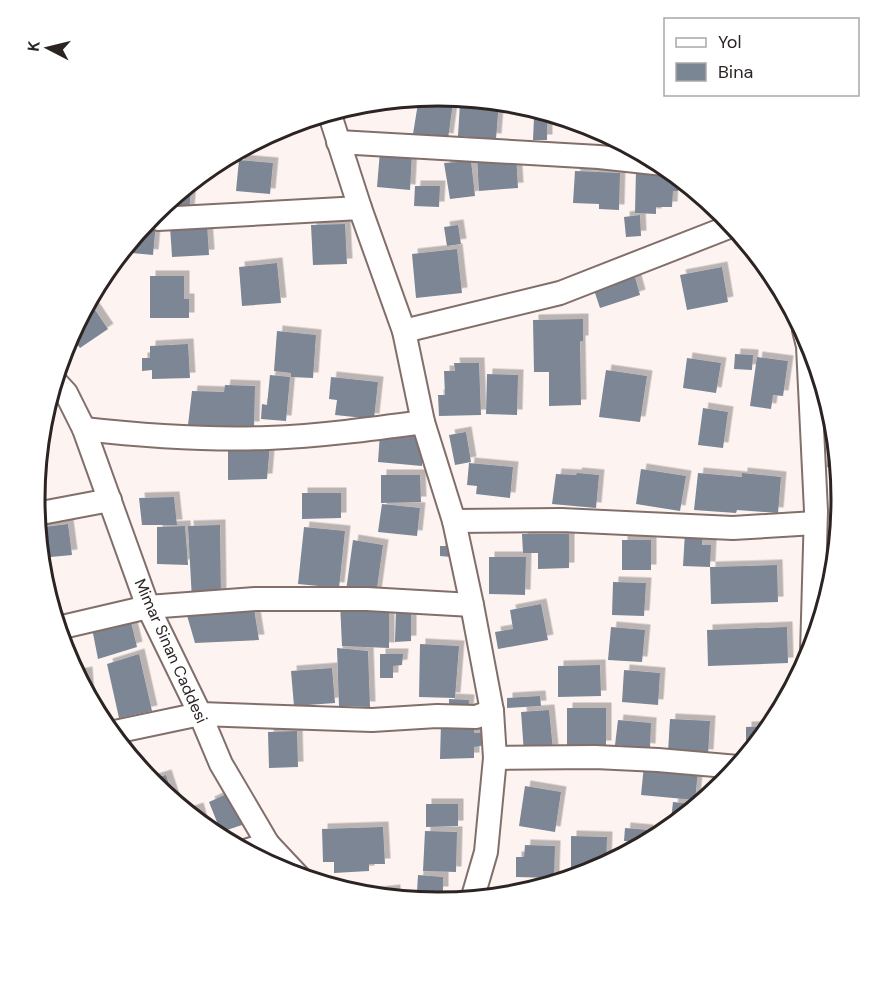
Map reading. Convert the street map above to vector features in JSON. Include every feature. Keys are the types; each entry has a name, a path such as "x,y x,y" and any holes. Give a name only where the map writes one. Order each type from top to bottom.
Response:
{"street":[{"path":"332,121 404,331 423,422 454,521 492,711 495,758 486,852 475,891"},
{"path":"338,142 640,161"},
{"path":"162,219 360,208"},
{"path":"404,331 560,293 724,229"},
{"path":"809,367 815,523 813,620"},
{"name":"Mimar Sinan Caddesi","path":"59,393 84,429 148,607 201,714 221,764 268,844 284,861"},
{"path":"84,429 196,438 269,438 354,431 423,422"},
{"path":"46,512 110,500"},
{"path":"454,521 561,520 733,528 815,523"},
{"path":"66,626 148,607 255,599 367,599 472,605"},
{"path":"120,730 201,714 372,720 437,716 476,717 492,711"},
{"path":"495,758 616,758 727,766"},
{"path":"256,848 268,844"}],"building":[{"path":"418,106 452,106 448,139 413,134"},
{"path":"460,106 498,110 496,139 458,136"},
{"path":"534,118 547,121 547,140 533,140"},
{"path":"380,151 412,153 410,190 377,187"},
{"path":"516,155 518,188 479,191 477,158"},
{"path":"239,160 273,163 270,194 236,191"},
{"path":"471,161 475,196 450,199 444,163"},
{"path":"636,169 654,170 678,187 678,191 673,191 672,207 656,207 656,214 635,213"},
{"path":"575,171 620,173 619,210 599,209 599,204 573,203"},
{"path":"415,186 440,186 439,207 414,206"},
{"path":"191,194 189,212 171,211"},
{"path":"640,215 641,236 626,237 624,217"},
{"path":"207,224 209,255 172,257 170,226"},
{"path":"345,224 347,264 313,265 311,225"},
{"path":"458,225 461,244 447,246 444,227"},
{"path":"156,226 153,255 131,253"},
{"path":"457,249 462,293 416,298 412,254"},
{"path":"277,263 281,303 242,306 239,267"},
{"path":"722,267 728,302 687,310 680,275"},
{"path":"150,276 184,276 184,299 189,299 189,318 150,318"},
{"path":"635,277 640,295 600,308 594,290"},
{"path":"94,309 108,329 80,348 77,344"},
{"path":"583,319 583,341 580,341 581,405 549,406 549,372 534,372 533,320"},
{"path":"277,331 316,335 313,378 291,377 291,373 274,371"},
{"path":"188,344 190,378 152,379 152,370 142,371 142,358 150,358 150,346"},
{"path":"735,354 753,355 752,370 734,369"},
{"path":"757,357 788,361 783,396 773,395 771,409 750,406"},
{"path":"687,358 721,363 716,393 683,388"},
{"path":"454,363 479,363 481,415 439,416 438,395 445,395 444,371 455,371"},
{"path":"606,370 647,376 640,422 599,417"},
{"path":"487,374 518,375 517,415 486,414"},
{"path":"270,375 290,377 286,421 261,419 262,404 267,405"},
{"path":"331,377 378,382 374,419 335,415 337,400 329,399"},
{"path":"225,385 255,386 254,427 188,425 192,391 224,392"},
{"path":"703,408 728,412 723,448 698,445"},
{"path":"466,432 471,462 455,465 449,435"},
{"path":"380,433 424,437 422,466 378,462"},
{"path":"228,443 270,443 267,479 228,480"},
{"path":"828,445 831,467 827,467"},
{"path":"469,463 513,467 510,498 476,494 477,486 467,485"},
{"path":"641,469 686,476 680,511 636,504"},
{"path":"577,473 599,475 596,508 552,504 556,474 576,475"},
{"path":"698,473 742,477 742,473 781,477 778,513 694,510"},
{"path":"381,475 420,475 421,502 381,503"},
{"path":"302,493 341,493 341,518 302,519"},
{"path":"174,497 177,525 142,525 139,498"},
{"path":"382,504 420,508 417,536 378,532"},
{"path":"68,524 72,555 49,557 46,527"},
{"path":"220,525 221,599 192,600 188,526"},
{"path":"185,526 188,565 157,564 157,527"},
{"path":"304,527 345,531 339,588 298,584"},
{"path":"685,532 703,533 702,545 711,545 710,567 683,566"},
{"path":"522,534 569,534 569,568 538,569 538,553 523,553"},
{"path":"353,540 383,545 376,595 346,591"},
{"path":"622,540 651,540 651,570 622,570"},
{"path":"440,546 452,546 451,557 440,556"},
{"path":"489,557 526,557 525,595 489,594"},
{"path":"777,565 778,602 711,604 710,567"},
{"path":"613,582 646,583 644,616 612,615"},
{"path":"340,602 389,602 389,648 342,646"},
{"path":"541,604 548,640 498,649 495,632 513,629 510,610"},
{"path":"396,608 411,609 411,641 395,642"},
{"path":"254,609 259,640 195,643 186,612"},
{"path":"129,614 137,647 98,659 91,623"},
{"path":"611,627 645,630 642,662 608,660"},
{"path":"787,627 788,663 708,666 707,630"},
{"path":"420,644 459,646 455,698 419,697"},
{"path":"337,648 368,651 370,707 339,706"},
{"path":"139,654 152,711 119,718 107,664"},
{"path":"380,654 403,654 402,665 393,666 393,678 380,678"},
{"path":"600,665 601,696 558,697 558,666"},
{"path":"332,668 335,703 294,706 291,671"},
{"path":"624,670 660,673 658,705 622,702"},
{"path":"540,696 541,706 507,708 507,698"},
{"path":"449,699 469,700 468,712 449,711"},
{"path":"567,708 606,708 606,746 567,746"},
{"path":"549,710 553,750 524,753 521,712"},
{"path":"670,719 710,721 708,755 668,752"},
{"path":"474,720 474,733 482,733 481,746 474,747 474,758 440,759 441,722"},
{"path":"618,720 651,723 650,749 615,745"},
{"path":"760,726 746,745 746,727"},
{"path":"297,731 298,767 269,768 268,732"},
{"path":"644,765 698,771 695,797 692,800 641,795"},
{"path":"166,775 170,786 160,777"},
{"path":"525,786 561,792 555,832 519,826"},
{"path":"231,792 245,824 227,830 218,825 209,802"},
{"path":"673,802 687,804 678,811 671,816"},
{"path":"426,804 458,804 458,826 426,827"},
{"path":"383,827 385,864 369,864 369,871 334,873 334,862 323,862 322,829"},
{"path":"625,828 648,830 632,842 624,841"},
{"path":"425,831 457,832 456,872 423,871"},
{"path":"571,836 607,837 606,855 571,870"},
{"path":"525,845 555,846 554,875 544,878 516,877 516,857 524,857"},
{"path":"418,875 443,877 443,892 417,892"}]}
